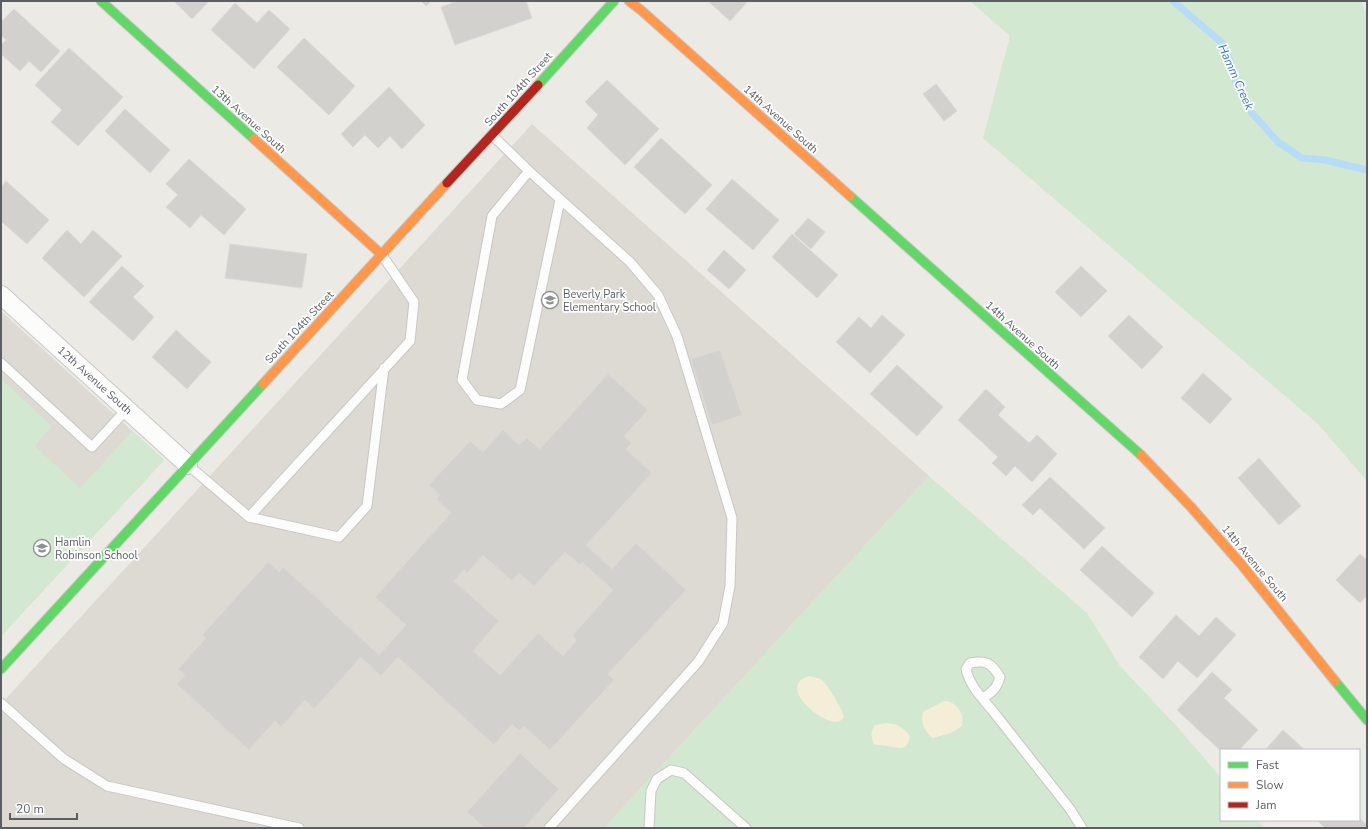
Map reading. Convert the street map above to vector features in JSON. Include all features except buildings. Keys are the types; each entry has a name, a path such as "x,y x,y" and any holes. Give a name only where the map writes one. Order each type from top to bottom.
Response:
{"street":[{"name":"13th Avenue South","path":"101,1 382,254"},
{"name":"South 104th Street","path":"1,669 614,1"},
{"name":"14th Avenue South","path":"629,1 648,16 1146,460 1191,507 1241,564 1367,720"},
{"name":"12th Avenue South","path":"1,295 188,465"}],"lane":[{"path":"492,135 560,200 630,262 658,294 677,336 732,518 730,586 723,623 698,662 548,828"},
{"path":"529,171 492,216 462,380 478,400 502,404 520,390 560,200"},
{"path":"250,517 410,341 414,302 382,254"},
{"path":"1,363 92,447 127,409"},
{"path":"188,465 250,517 339,537 367,506 384,368"},
{"path":"982,698 1070,809 1082,828"},
{"path":"1,703 64,759 107,786 298,828"},
{"path":"649,828 651,791 657,779 672,770 684,773 746,828"}],"shaded area":[{"name":"Beverly Park Elementary School","path":"532,124 929,476 604,828 1,828 1,704"},
{"name":"Hamlin Robinson School","path":"1,311 164,460 1,636"}],"green space":[{"path":"970,1 1361,1 1367,15 1367,481 1318,424 983,138 1010,36"},
{"name":"Hamlin Robinson School","path":"1,379 52,426 35,446 80,488 132,431 164,460 1,636"},
{"path":"929,476 1087,613 1120,666 1181,731 1220,777 1220,821 1258,821 1264,828 604,828"}],"sand":[{"path":"809,676 821,680 829,689 839,704 843,714 844,717 840,721 836,722 820,716 804,703 799,695 797,687 800,681"},
{"path":"944,701 952,703 959,709 963,722 962,726 951,733 933,738 924,727 922,720 923,712"},
{"path":"887,723 900,727 910,736 905,747 899,748 874,744 872,739 873,728 875,725"}],"waterway":[{"name":"Hamm Creek","path":"1173,1 1221,42 1229,58 1235,80 1251,112 1278,142 1302,158 1325,160 1367,170"}],"traffic: fast":[{"path":"101,1 254,139"},
{"path":"538,85 614,1"},
{"path":"850,196 1141,455"},
{"path":"1,669 263,384"},
{"path":"1335,681 1367,720"}],"traffic: slow":[{"path":"629,1 850,196"},
{"path":"254,139 381,254"},
{"path":"263,384 447,183"},
{"path":"1141,455 1191,507 1241,564 1335,681"}],"traffic: jam":[{"path":"447,183 538,85"}],"place":[{"name":"Beverly Park Elementary School","path":"550,300"},
{"name":"Hamlin Robinson School","path":"42,548"}]}
